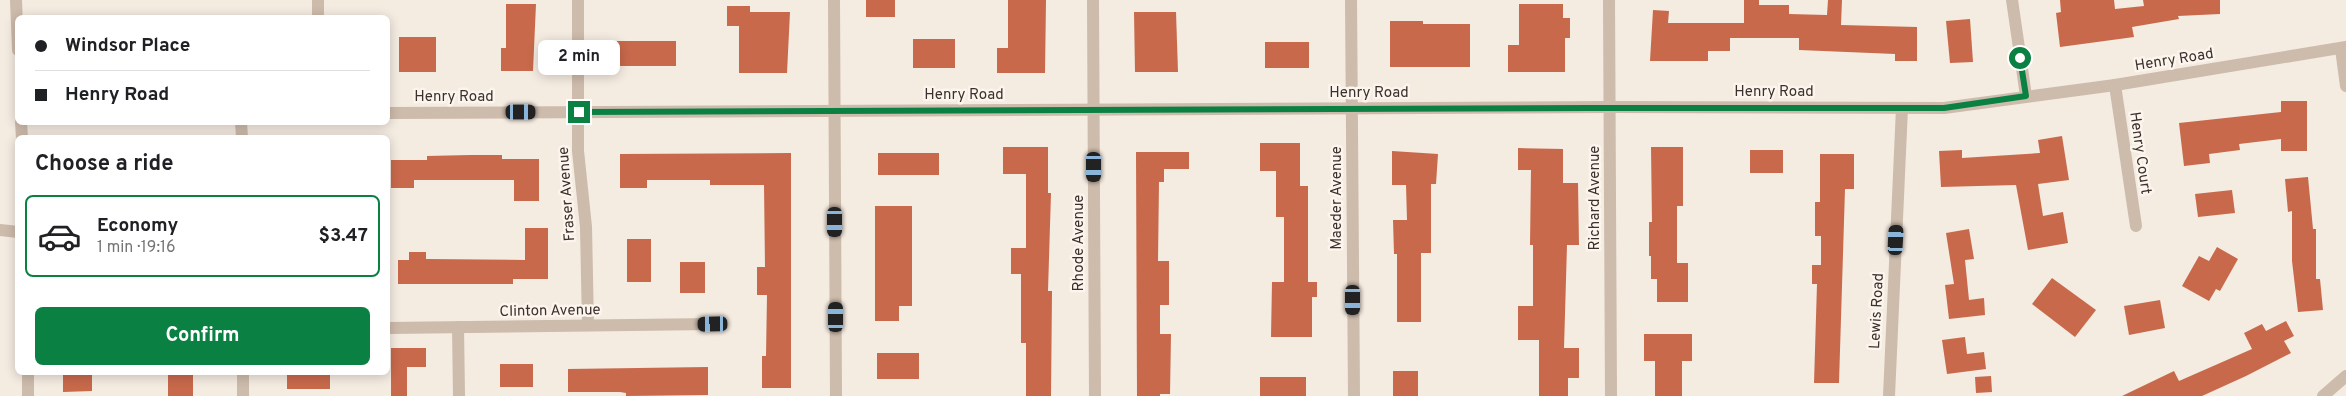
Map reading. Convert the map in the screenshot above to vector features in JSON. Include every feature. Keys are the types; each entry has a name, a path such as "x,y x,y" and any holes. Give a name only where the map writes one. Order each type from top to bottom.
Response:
{"street":[{"path":"16,0 17,15"},
{"path":"318,0 318,15"},
{"name":"Fraser Avenue","path":"578,0 578,151 586,227 588,325"},
{"path":"834,0 836,396"},
{"name":"Rhode Avenue","path":"1093,0 1095,396"},
{"name":"Maeder Avenue","path":"1351,0 1354,396"},
{"name":"Richard Avenue","path":"1609,0 1611,396"},
{"path":"2012,0 2026,96"},
{"path":"2343,48 2346,86"},
{"name":"Henry Road","path":"390,113 1094,109 1944,108 2115,85 2343,48"},
{"name":"Henry Court","path":"2115,85 2136,226"},
{"name":"Lewis Road","path":"1889,396 1902,108"},
{"path":"0,230 15,232"},
{"name":"Clinton Avenue","path":"390,328 713,324"},
{"path":"458,327 459,396"},
{"path":"28,375 28,396"},
{"path":"243,375 243,396"},
{"path":"2323,396 2346,376"}],"building":[{"path":"866,0 895,0 895,17 866,17"},
{"path":"1008,0 1046,0 1045,73 997,73 997,48 1008,48"},
{"path":"1744,0 1759,0 1759,5 1789,5 1789,14 1827,15 1828,0 1842,0 1841,25 1917,27 1917,61 1895,61 1895,54 1799,50 1799,38 1730,38 1730,51 1708,51 1708,61 1650,61 1653,10 1669,11 1668,23 1744,23"},
{"path":"2060,0 2114,0 2115,9 2144,6 2143,0 2220,0 2220,14 2178,16 2179,19 2132,27 2134,37 2060,47 2056,13 2061,12"},
{"path":"506,4 536,4 533,71 501,71 501,48 506,48"},
{"path":"1519,4 1563,4 1563,18 1570,18 1570,38 1565,38 1565,72 1508,72 1508,45 1519,45"},
{"path":"727,6 750,6 750,12 790,12 787,73 739,73 739,26 727,26"},
{"path":"1134,12 1176,12 1178,72 1135,72"},
{"path":"1970,19 1973,62 1950,63 1946,21"},
{"path":"1390,21 1423,21 1423,24 1470,24 1470,67 1390,67"},
{"path":"399,37 436,37 436,72 399,72"},
{"path":"913,39 955,39 955,68 913,68"},
{"path":"617,41 676,41 676,66 617,66"},
{"path":"1265,42 1309,42 1309,68 1265,68"},
{"path":"2281,101 2307,101 2307,151 2281,151 2281,139 2239,144 2240,150 2209,154 2210,163 2184,166 2179,123 2281,112"},
{"path":"2062,136 2069,180 2038,184 2043,216 2063,212 2068,243 2028,250 2016,185 1941,187 1939,151 1962,150 1962,158 2040,153 2038,140"},
{"path":"1260,143 1300,143 1300,186 1308,186 1308,282 1317,282 1317,297 1312,297 1312,337 1271,337 1272,282 1284,282 1284,217 1276,217 1276,171 1260,171"},
{"path":"1003,147 1048,147 1048,193 1051,193 1048,291 1052,291 1051,396 1026,396 1026,343 1021,343 1021,274 1011,274 1011,248 1026,248 1026,174 1003,174"},
{"path":"1651,147 1683,147 1683,206 1677,206 1677,263 1688,263 1688,302 1657,302 1657,279 1651,279 1649,222 1652,222"},
{"path":"1518,148 1563,149 1563,183 1578,183 1579,245 1567,245 1564,348 1579,348 1579,378 1568,378 1568,396 1539,396 1539,340 1518,340 1518,306 1533,306 1533,245 1530,245 1531,170 1518,170"},
{"path":"1750,150 1783,150 1783,173 1750,173"},
{"path":"1392,151 1438,154 1436,184 1431,184 1431,253 1421,253 1421,322 1397,322 1397,254 1394,254 1393,220 1407,220 1406,185 1392,185"},
{"path":"1136,152 1189,152 1189,169 1164,169 1164,182 1159,182 1158,261 1169,261 1169,305 1160,305 1160,334 1171,334 1170,394 1160,394 1160,396 1137,396"},
{"path":"791,153 791,388 762,388 762,356 766,356 767,295 757,295 757,267 765,267 764,185 710,185 710,180 647,180 647,188 620,188 620,154"},
{"path":"878,153 939,153 939,175 878,175"},
{"path":"1820,154 1854,154 1854,189 1845,189 1839,383 1814,383 1817,284 1812,284 1812,265 1821,265 1821,236 1815,236 1815,202 1820,202"},
{"path":"502,155 502,159 539,159 539,201 514,201 514,180 414,180 414,188 391,188 391,160 427,160 427,156"},
{"path":"2308,177 2313,229 2316,229 2316,279 2320,279 2323,310 2298,312 2292,261 2292,211 2288,212 2285,179"},
{"path":"2232,190 2235,213 2198,217 2195,194"},
{"path":"875,206 912,206 912,306 899,306 899,321 875,321"},
{"path":"525,228 548,228 548,279 513,279 513,284 398,284 398,260 409,260 409,252 426,252 426,259 525,260"},
{"path":"1969,229 1974,259 1965,260 1969,300 1984,298 1985,315 1949,319 1945,285 1954,284 1946,233"},
{"path":"627,239 651,239 651,282 627,282"},
{"path":"2217,247 2238,259 2220,291 2216,289 2209,301 2182,286 2199,256 2209,261"},
{"path":"680,262 705,262 705,293 680,293"},
{"path":"2052,278 2096,310 2075,337 2032,304"},
{"path":"2160,300 2165,328 2129,335 2124,306"},
{"path":"2286,321 2294,336 2284,341 2291,353 2246,376 2202,396 2122,396 2174,371 2179,381 2252,349 2244,333 2262,324 2266,331"},
{"path":"1644,334 1692,334 1692,361 1682,361 1682,396 1655,396 1655,361 1644,361"},
{"path":"1965,337 1967,354 1984,352 1986,369 1947,374 1942,340"},
{"path":"391,348 426,348 426,367 407,367 407,396 391,396"},
{"path":"877,353 919,353 919,379 877,379"},
{"path":"500,364 533,364 533,387 500,387"},
{"path":"708,367 708,395 626,396 626,393 620,392 568,392 568,369"},
{"path":"1393,371 1418,371 1418,396 1393,396"},
{"path":"63,375 92,375 92,391 63,392"},
{"path":"168,375 193,375 193,396 168,396"},
{"path":"287,375 330,375 330,389 287,389"},
{"path":"1991,376 1992,392 1976,393 1975,377"},
{"path":"1260,377 1306,377 1306,396 1260,396"}],"route":[{"path":"579,112 1944,108 2026,96 2020,58"}]}
